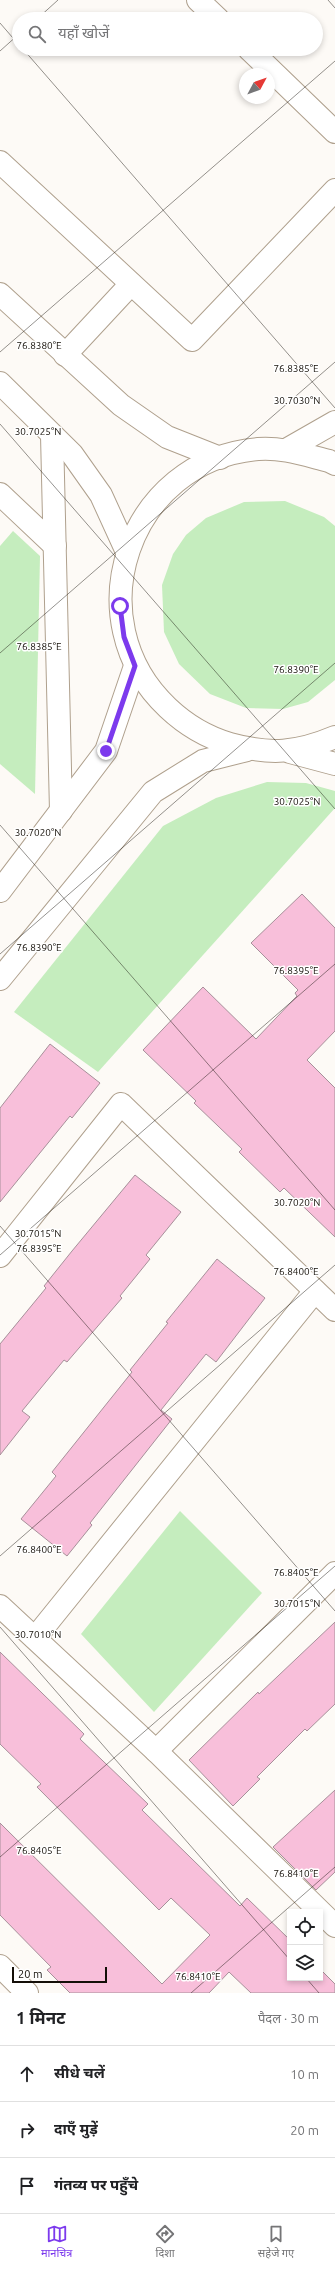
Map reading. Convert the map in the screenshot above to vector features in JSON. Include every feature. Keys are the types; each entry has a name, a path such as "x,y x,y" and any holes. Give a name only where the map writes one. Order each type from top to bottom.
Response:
{"street":[{"path":"198,0 211,12"},
{"path":"256,56 335,132"},
{"path":"0,162 192,340 335,190"},
{"path":"65,355 131,284"},
{"path":"0,294 121,405 167,437 220,458"},
{"path":"0,383 72,454 101,495 127,552"},
{"path":"286,450 335,422"},
{"path":"52,435 61,811"},
{"path":"335,464 329,461 286,450 258,449 231,454 220,458 205,464 181,478 163,493 148,511 136,531 127,552 122,575 120,606 124,637 135,666 156,697 182,722 215,740 250,750 290,752 335,764"},
{"path":"0,494 54,546"},
{"path":"0,891 106,751 135,666"},
{"path":"290,752 335,737"},
{"path":"0,979 153,792 203,761 250,750"},
{"path":"0,1256 121,1104 335,1310"},
{"path":"35,1638 315,1291"},
{"path":"156,1751 335,1573"},
{"path":"0,1606 156,1751 335,1926"},
{"path":"0,1966 27,1993"}],"green space":[{"path":"285,501 324,517 335,526 335,680 308,702 283,709 246,708 210,694 179,664 164,632 162,585 173,554 186,535 206,518 244,502"},
{"path":"13,531 40,556 35,794 0,764 0,546"},
{"path":"267,782 306,783 335,791 335,808 98,1072 14,1012 163,826 216,798"},
{"path":"180,1511 262,1593 154,1712 81,1634"}],"building":[{"path":"302,894 335,928 335,1031 307,1060 335,1088 335,1237 284,1188 280,1192 239,1152 242,1149 194,1103 196,1101 143,1050 203,987 256,1039 297,996 295,993 298,990 251,943"},
{"path":"50,1044 100,1083 72,1118 70,1116 0,1202 0,1108"},
{"path":"135,1175 181,1212 146,1255 150,1259 120,1296 122,1298 67,1362 64,1360 22,1411 30,1417 0,1455 0,1344 46,1288 44,1286"},
{"path":"217,1259 265,1298 216,1362 206,1354 161,1410 172,1419 90,1523 92,1525 67,1556 21,1519 56,1476 52,1472 132,1372 130,1370 168,1323 166,1322"},
{"path":"335,1622 335,1704 307,1731 305,1729 257,1777 260,1779 233,1806 189,1760 258,1692 259,1694"},
{"path":"0,1652 84,1734 80,1739 148,1804 142,1810 240,1906 247,1898 287,1937 287,1981 323,1981 323,1972 335,1984 335,1993 251,1993 229,1972 209,1993 70,1993 47,1970 51,1967 0,1915 0,1823 162,1984 210,1935 171,1898 159,1910 37,1787 41,1784 0,1744"},
{"path":"335,1790 335,1872 316,1890 273,1847"}],"route":[{"path":"106,751 135,666 124,637 120,606"}]}
